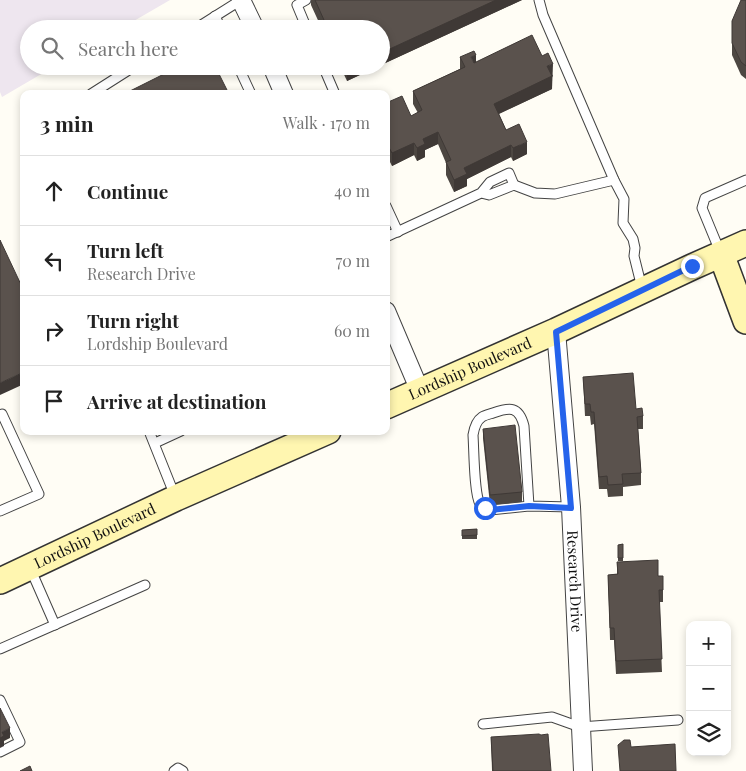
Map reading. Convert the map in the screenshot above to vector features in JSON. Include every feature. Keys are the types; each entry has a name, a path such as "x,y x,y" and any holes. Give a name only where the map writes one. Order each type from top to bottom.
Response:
{"main road":[{"name":"Lordship Boulevard","path":"390,404 556,332 746,243"},
{"path":"721,254 746,321"},
{"name":"Lordship Boulevard","path":"0,581 176,498 319,435"}],"street":[{"path":"241,0 251,20"},
{"path":"276,75 282,90"},
{"path":"390,320 420,391"},
{"name":"Research Drive","path":"556,332 571,508 583,771"}],"lane":[{"path":"209,20 241,0"},
{"path":"303,20 297,5 306,0"},
{"path":"539,0 543,15 624,199 623,223 635,248 634,256 643,290"},
{"path":"215,16 217,20"},
{"path":"98,90 121,75"},
{"path":"242,75 249,90"},
{"path":"327,75 333,90"},
{"path":"390,236 480,193 489,195 514,185 535,193 555,194 614,180"},
{"path":"721,254 702,208 705,198 746,180"},
{"path":"390,215 398,232"},
{"path":"529,506 522,419 512,409 505,408 481,417 475,426 473,435 477,493 480,504 490,510 529,506 571,508"},
{"path":"0,510 39,494 2,414"},
{"path":"151,435 176,498"},
{"path":"155,444 173,435"},
{"path":"30,567 56,625"},
{"path":"0,650 145,585"},
{"path":"0,700 20,742 0,752"},
{"path":"483,724 552,717 580,727 678,720"},
{"path":"174,771 178,768 183,771"}],"shaded area":[{"path":"0,0 170,0 136,20 20,20 20,75 40,75 2,97 0,92"}],"building":[{"path":"315,0 496,0 390,49 390,20 324,20"},
{"path":"741,0 746,0 746,66 741,62 732,43 732,21"},
{"path":"532,35 542,56 548,53 553,64 547,66 552,76 494,104 506,130 519,124 527,142 513,148 511,145 464,168 467,174 454,180 446,162 451,160 438,132 423,139 425,144 417,148 414,143 392,153 390,149 390,101 402,96 411,116 422,110 413,91 465,67 460,57 474,51 476,55 471,57 474,63"},
{"path":"162,75 220,75 227,90 132,90"},
{"path":"0,240 20,282 20,374 0,383"},
{"path":"633,373 636,409 642,408 643,416 637,417 641,473 622,474 623,484 608,485 607,476 599,477 594,412 591,412 590,404 585,404 583,377"},
{"path":"515,425 522,492 490,495 483,429"},
{"path":"477,529 477,535 462,536 462,530"},
{"path":"623,544 623,558 618,558 618,545"},
{"path":"658,560 658,576 663,576 663,590 659,590 662,659 616,661 614,628 610,628 608,575 618,574 617,562"},
{"path":"0,708 10,728 2,732 4,736 0,738"},
{"path":"548,734 551,771 493,771 491,737"},
{"path":"624,740 630,740 631,747 675,744 676,771 620,771 618,745"},
{"path":"30,766 32,771 20,771"}],"route":[{"path":"485,508 490,510 529,506 571,508 556,332 692,266"}]}
